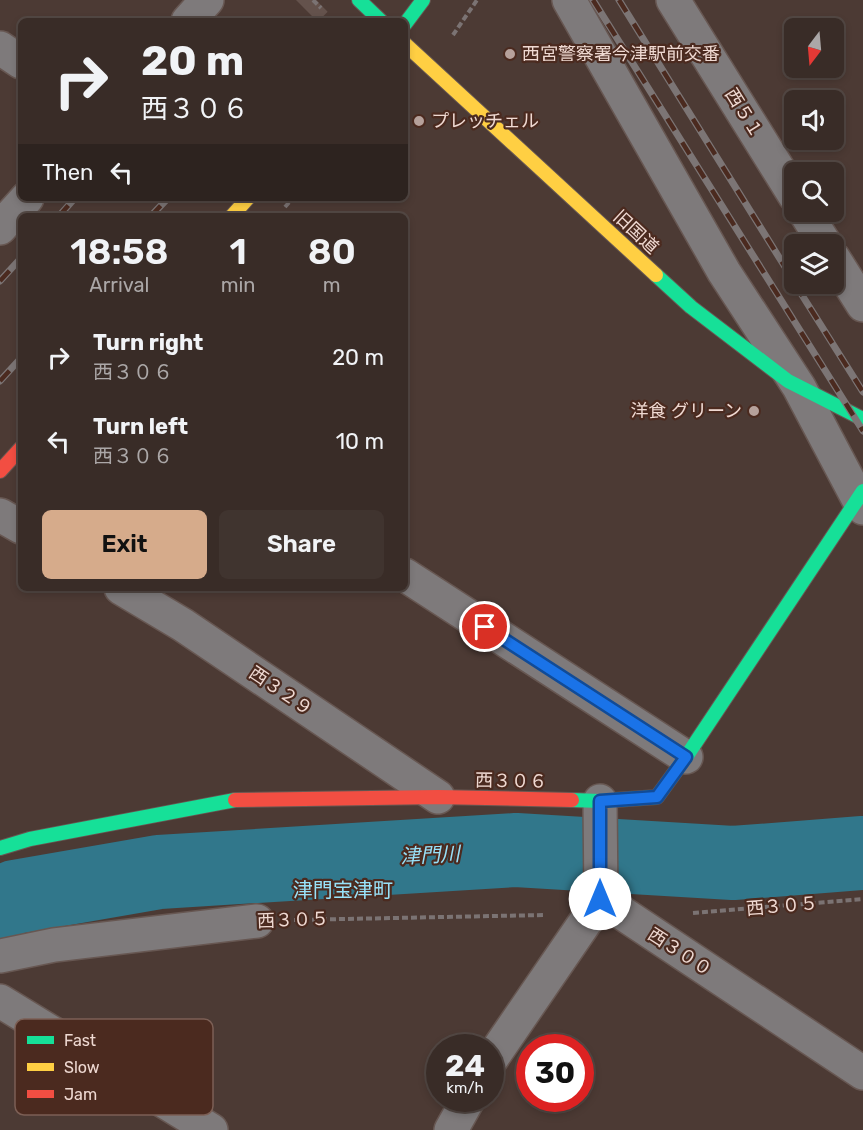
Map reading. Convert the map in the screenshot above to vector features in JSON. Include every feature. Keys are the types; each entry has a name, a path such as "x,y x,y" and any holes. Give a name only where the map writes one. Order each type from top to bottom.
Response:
{"street":[{"path":"191,18 207,0"},
{"path":"359,0 378,18"},
{"path":"408,20 423,0"},
{"path":"569,0 724,272 799,387 861,500"},
{"name":"西５１","path":"674,0 784,178"},
{"name":"旧国道","path":"408,47 691,307 788,381 863,419"},
{"path":"0,48 18,60"},
{"path":"0,228 24,201"},
{"path":"235,213 245,201"},
{"path":"844,275 863,305"},
{"path":"0,471 18,451"},
{"name":"西３０６","path":"0,848 30,839 227,800 438,797 600,801 657,797 861,500"},
{"path":"0,515 18,525"},
{"path":"408,577 686,757"},
{"name":"西３２９","path":"126,591 183,625 438,797"},
{"path":"504,1040 595,907 600,801"},
{"name":"西３００","path":"595,907 863,1073"},
{"name":"西３０５","path":"0,956 54,945 257,921"},
{"path":"0,1001 29,1019"},
{"path":"451,1130 461,1112"},
{"path":"186,1115 211,1130"}],"path":[{"path":"447,45 477,0"},
{"name":"西３０５","path":"688,914 863,899"},
{"name":"西３０５","path":"257,921 477,915 595,907"}],"waterway":[{"name":"津門川","path":"0,903 15,897 159,872 516,850 733,863 863,853"}],"tunnel":[{"path":"306,10 316,0"}],"railway":[{"path":"593,0 863,431"},
{"path":"619,0 784,265"},
{"path":"62,213 72,201"},
{"path":"154,213 165,201"},
{"path":"0,281 18,261"},
{"path":"801,294 863,392"},
{"path":"0,381 18,361"}],"traffic: fast":[{"path":"359,0 378,18"},
{"path":"408,20 423,0"},
{"path":"656,275 691,307 788,381 863,419"},
{"path":"572,800 600,801 657,797 863,491"},
{"path":"0,848 30,839 235,800"}],"traffic: slow":[{"path":"408,47 656,275"},
{"path":"235,213 245,201"}],"traffic: jam":[{"path":"0,471 18,451"},
{"path":"235,800 438,797 572,800"}],"place":[{"name":"西宮警察署今津駅前交番","path":"510,54"},
{"name":"プレッチェル","path":"419,121"},
{"name":"洋食 グリーン","path":"754,411"}],"district":[{"name":"津門宝津町","path":"343,890"}],"route":[{"path":"485,627 686,757 657,797 600,801 600,899"}]}
